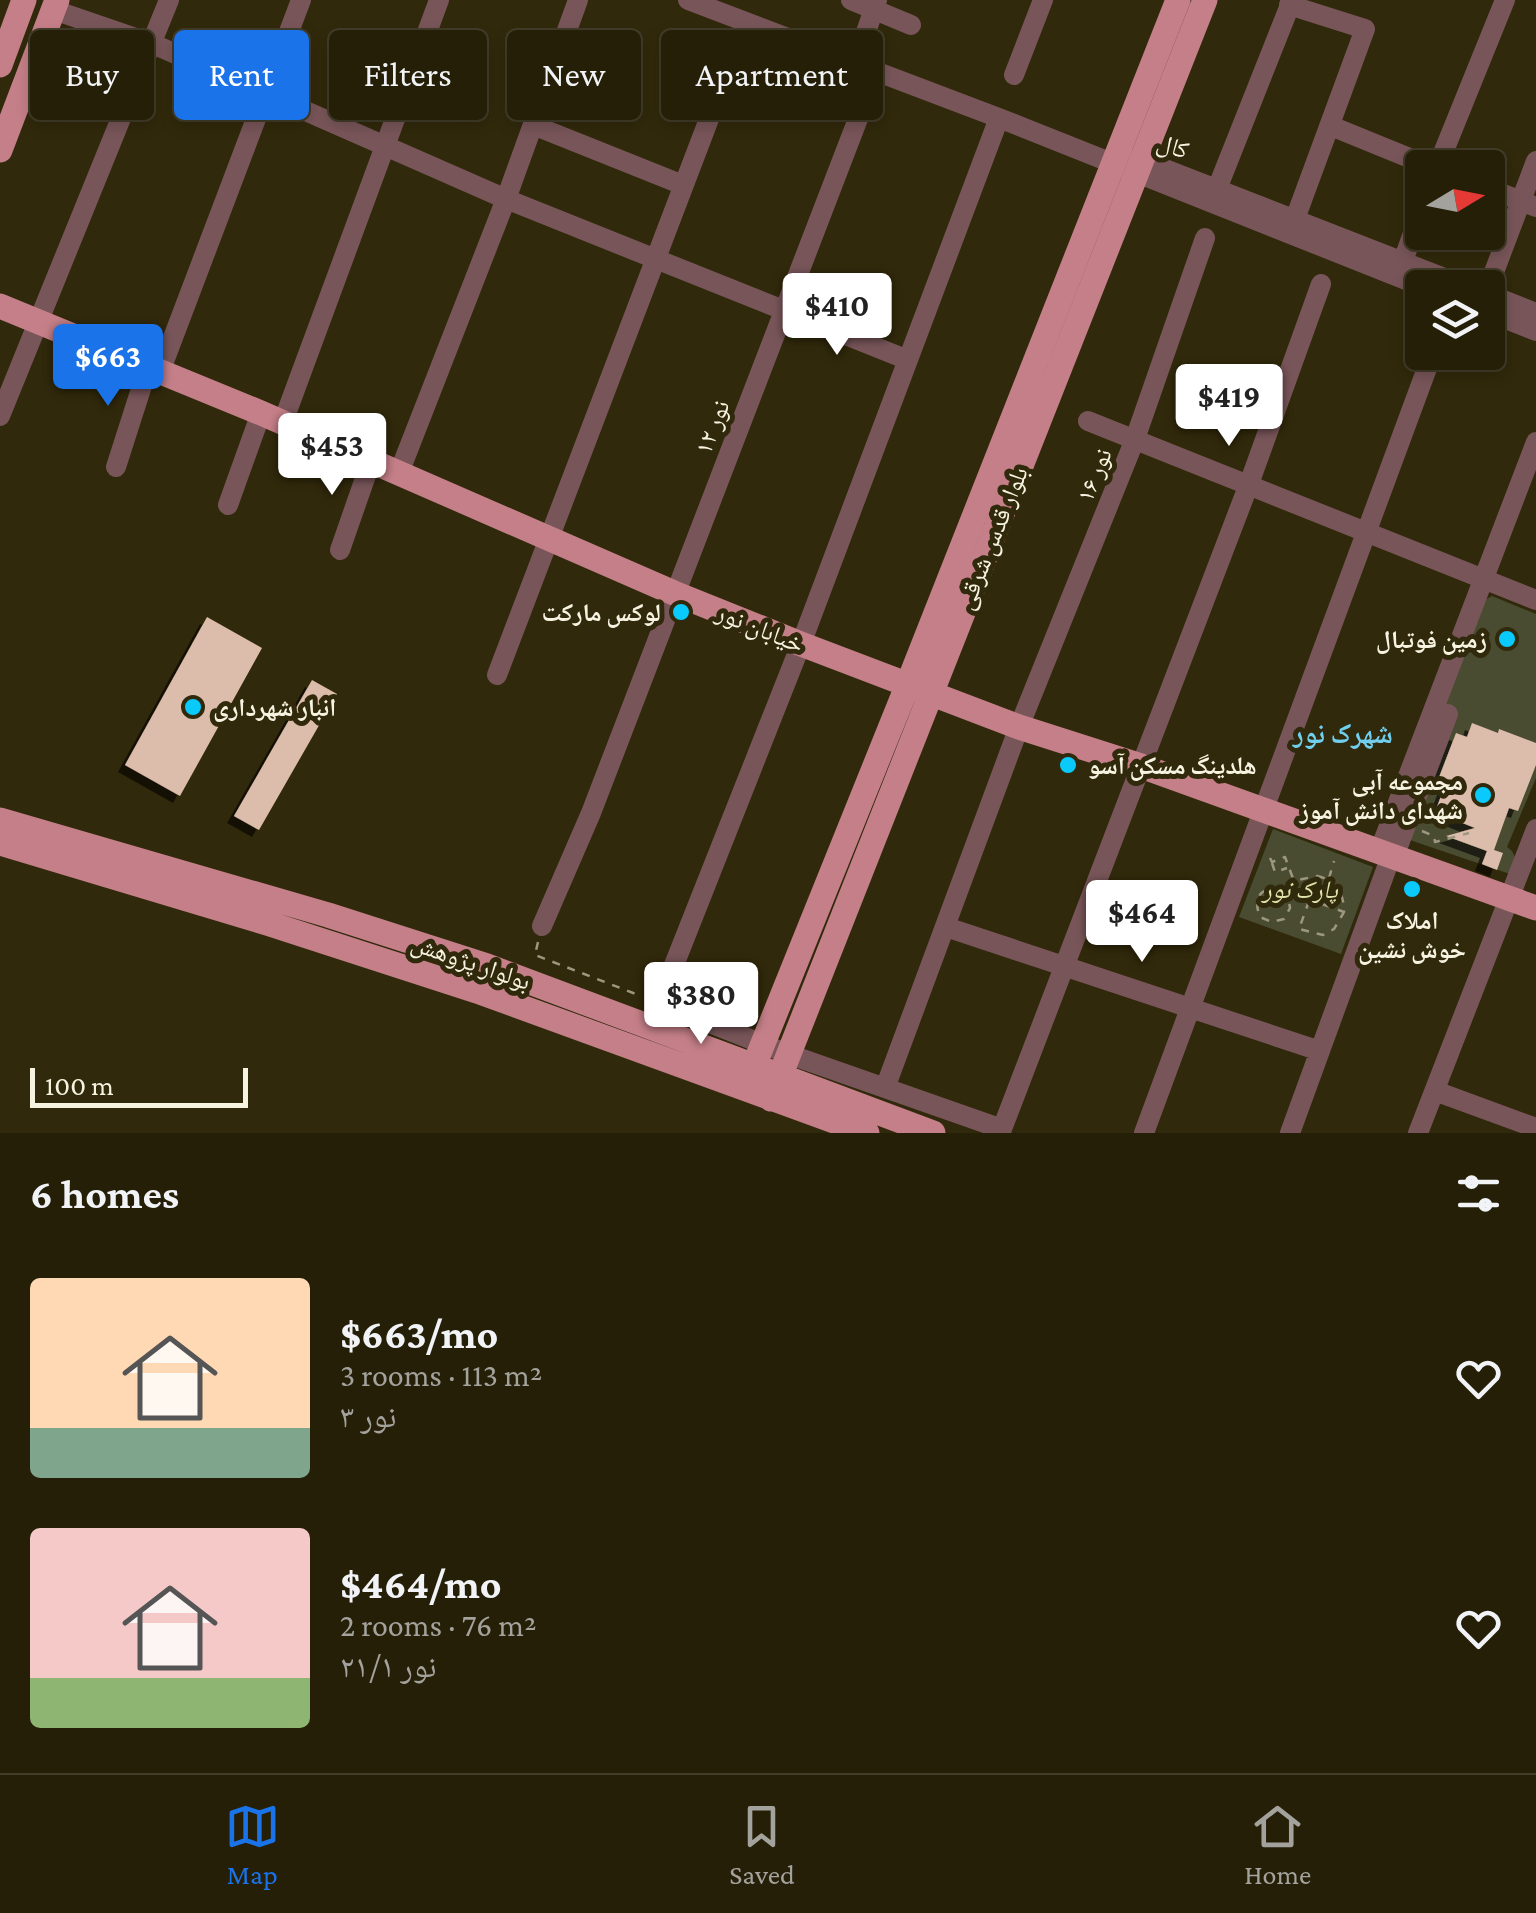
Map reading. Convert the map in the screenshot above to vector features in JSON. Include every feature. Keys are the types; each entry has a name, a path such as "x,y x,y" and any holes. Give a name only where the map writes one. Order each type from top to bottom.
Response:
{"main road":[{"path":"1,62 24,0"},
{"name":"بلوار قدس شرقی","path":"1131,165 1178,0"},
{"name":"بلوار قدس شرقی","path":"753,1066 919,689 1131,165 1205,0"},
{"path":"0,150 56,5"},
{"name":"خیابان نور","path":"0,306 272,417 674,594 801,644 1019,727 1141,766 1536,908"},
{"name":"بلوار قدس شرقی","path":"780,1076 919,689"},
{"name":"بولوار پژوهش","path":"0,820 442,951 932,1133"},
{"name":"بولوار پژوهش","path":"0,842 267,922 477,992 753,1066"},
{"name":"بولوار پژوهش","path":"780,1076 866,1133"}],"street":[{"path":"154,41 169,0"},
{"path":"289,30 301,0"},
{"path":"228,506 272,417 387,146 439,0"},
{"path":"399,473 506,199 578,0"},
{"path":"851,0 876,5 911,25"},
{"path":"1014,75 1043,0"},
{"path":"1443,150 1504,0"},
{"path":"700,2 767,30"},
{"path":"1217,189 1290,3 1365,29 1295,219"},
{"path":"56,5 118,30"},
{"path":"867,30 876,5"},
{"path":"497,675 746,22"},
{"path":"883,75 1131,165"},
{"path":"309,112 506,199 908,360"},
{"path":"1000,118 801,644 658,1003 753,1066 780,1076 886,1088 1002,1129 1249,484 1321,284"},
{"path":"0,416 121,120"},
{"path":"116,467 253,120"},
{"name":"نور ۱۲","path":"542,926 591,812 858,120"},
{"path":"533,125 683,184"},
{"path":"1330,126 1405,156"},
{"path":"1498,270 1528,204 1536,161"},
{"name":"کال","path":"1131,165 1217,189 1425,270"},
{"name":"کال","path":"1131,165 1405,279"},
{"name":"نور ۱۶","path":"886,1088 1019,727 1135,439 1206,238"},
{"path":"1403,261 1407,250"},
{"path":"1505,299 1536,313"},
{"path":"1505,318 1536,330"},
{"path":"1144,1133 1426,370"},
{"path":"1088,422 1536,600"},
{"path":"1290,1133 1483,579 1536,442"},
{"path":"340,550 371,461"},
{"path":"1388,855 1406,826 1448,714"},
{"path":"1418,1133 1536,829"},
{"path":"946,927 1320,1050"},
{"path":"1435,1091 1536,1128"}],"path":[{"path":"1406,826 1434,836 1436,842 1470,833"},
{"path":"1289,867 1275,872 1271,860 1285,857 1289,867 1295,882"},
{"path":"1329,879 1334,861"},
{"path":"1285,890 1310,876 1329,879 1342,893 1344,912 1334,929 1323,935 1299,929 1310,900"},
{"path":"1285,890 1290,908 1284,919 1272,922 1260,917 1257,898 1266,890 1285,890 1344,912"},
{"path":"542,926 535,955 658,1003"}],"green space":[{"path":"1492,596 1536,614 1536,778 1507,847 1516,859 1510,874 1395,835 1483,601"},
{"name":"پارک نور","path":"1273,829 1373,867 1341,954 1239,917"}],"building":[{"name":"انبار شهرداری","path":"207,617 262,648 180,796 125,765"},
{"path":"312,680 337,694 259,830 234,816"},
{"name":"مجموعه آبی شهدای دانش آموز","path":"1472,723 1536,743 1536,765 1518,811 1509,808 1494,850 1503,853 1497,870 1482,864 1487,851 1446,836 1475,828 1435,812 1446,783 1438,780 1456,733 1467,737"}],"place":[{"name":"لوکس مارکت","path":"681,612"},
{"name":"زمین فوتبال","path":"1507,639"},
{"name":"انبار شهرداری","path":"193,707"},
{"name":"هلدینگ مسکن آسو","path":"1068,765"},
{"name":"مجموعه آبی شهدای دانش آموز","path":"1483,795"},
{"name":"املاک خوش نشین","path":"1412,889"}],"district":[{"name":"شهرک نور","path":"1343,733"}]}
